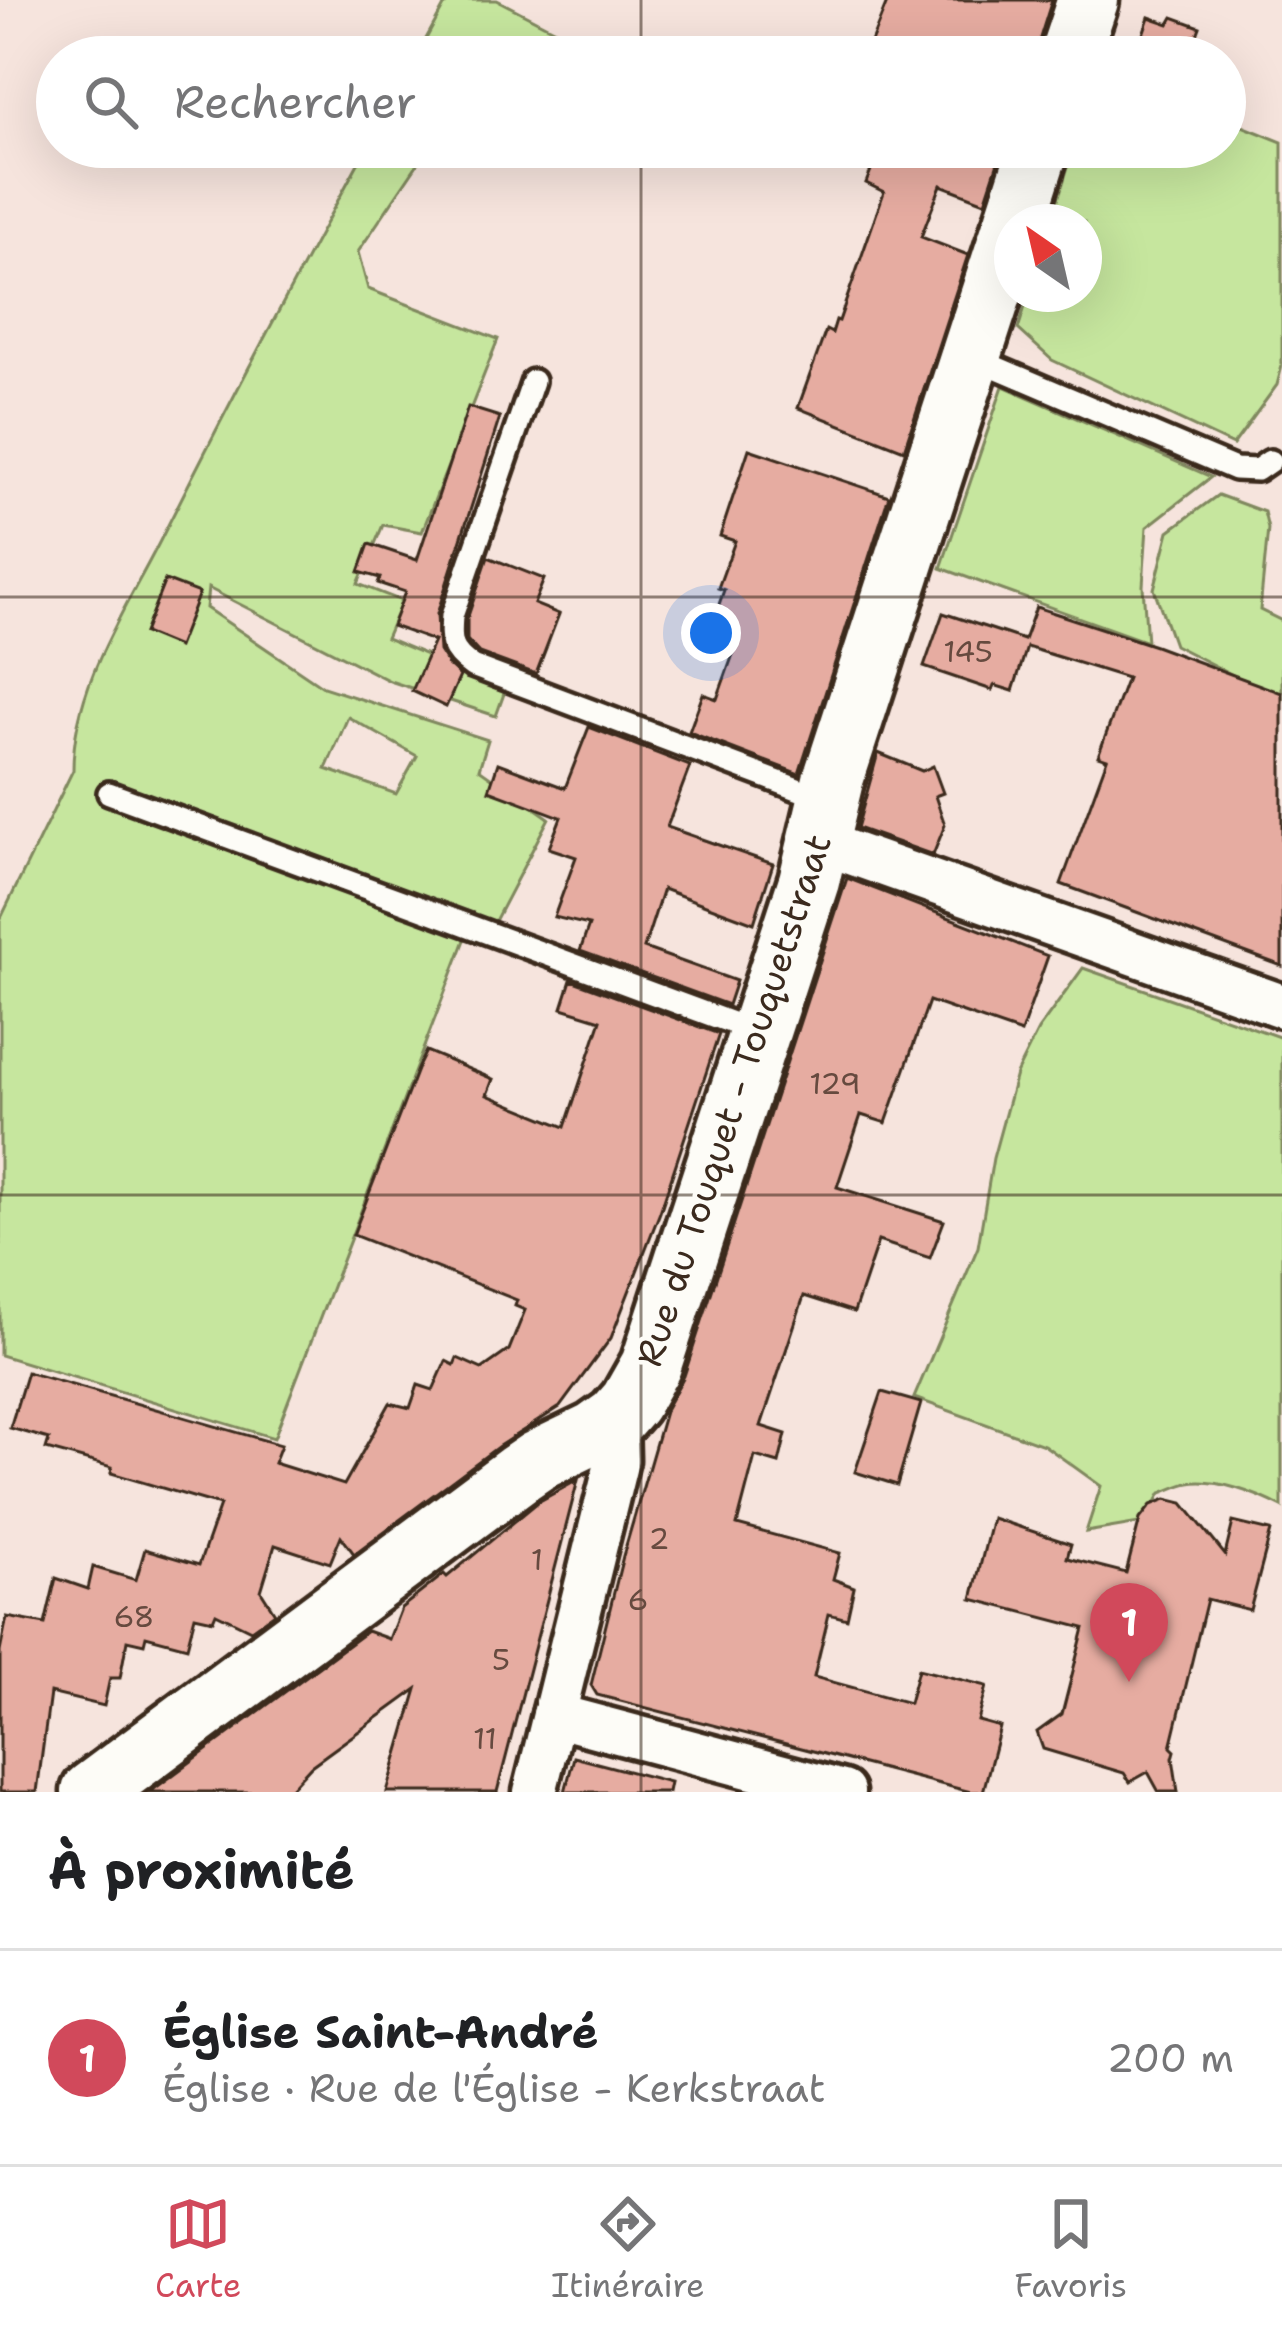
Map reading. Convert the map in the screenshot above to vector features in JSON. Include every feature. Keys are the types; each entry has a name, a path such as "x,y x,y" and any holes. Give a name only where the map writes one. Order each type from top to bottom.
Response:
{"main road":[{"path":"1076,36 1088,0"},
{"name":"Rue du Touquet - Touquetstraat","path":"1020,204 1032,168"},
{"name":"Rue du Touquet - Touquetstraat","path":"92,1792 518,1474 596,1433 630,1402 651,1365 760,1033 994,285"}],"street":[{"path":"824,821 1282,1006"},
{"path":"535,1792 617,1460 616,1418"},
{"path":"554,1715 843,1792"}],"lane":[{"path":"971,356 1235,469 1257,470 1270,461"},
{"path":"532,381 452,616 450,640 459,657 824,821"},
{"path":"109,793 760,1033"}],"green space":[{"path":"453,0 497,0 566,36 428,36 444,6"},
{"path":"1246,127 1282,142 1282,366 1277,385 1233,445 1052,360 1018,329 1023,312 1102,312 1102,204 1057,204 1068,168 1246,168"},
{"path":"356,168 415,168 358,252 368,289 498,339 422,532 383,525 358,584 402,601 386,638 506,688 496,716 390,681 208,588 206,608 323,687 488,740 479,769 549,818 495,921 473,919 274,1438 0,1355 0,920 73,770 82,709 103,650","holes":["348,717 417,756 396,794 326,769"]},
{"path":"1003,386 1211,477 1147,527 1143,586 1147,642 941,568"},
{"path":"1218,495 1264,512 1268,529 1260,610 1282,621 1282,700 1174,645 1154,589 1169,531"},
{"path":"1083,968 1282,1038 1282,1507 1224,1485 1189,1483 1161,1493 1145,1522 1086,1532 1101,1486 1044,1445 914,1398 978,1247 993,1158 1016,1074 1038,1030"}],"building":[{"path":"888,0 1052,0 1041,36 873,36"},
{"path":"1149,17 1169,24 1173,17 1200,27 1197,36 1142,36"},
{"path":"872,168 996,168 985,202 941,185 921,237 968,255 904,450 798,408 826,330 832,333 839,321 884,192 866,183"},
{"path":"468,407 500,417 437,614 439,651 460,676 446,707 412,691 434,641 392,626 405,592 359,572 369,544 417,560"},
{"path":"749,449 889,496 799,774 689,732 703,694 717,699 736,646 708,636 735,541 720,536"},
{"path":"488,557 544,579 534,604 559,614 536,674 479,653 467,640 467,619"},
{"path":"165,580 199,593 178,647 144,633"},
{"path":"1036,607 1282,693 1282,966 1061,884 1107,759 1098,756 1127,678 1027,647 1013,691 994,685 992,690 924,667 943,613 1024,640"},
{"path":"589,727 690,766 667,827 773,864 754,923 663,889 644,948 736,981 728,1005 580,951 589,925 554,917 576,857 549,848 561,817 489,790 498,763 565,788"},
{"path":"878,753 922,771 933,766 943,793 935,796 945,825 933,855 857,828"},
{"path":"847,878 1048,956 1021,1033 929,1001 886,1123 861,1115 837,1187 944,1221 930,1258 878,1241 854,1312 804,1296 761,1426 786,1434 779,1463 755,1456 737,1525 840,1553 833,1579 854,1587 847,1619 829,1614 814,1677 909,1703 918,1669 987,1686 978,1721 1000,1727 983,1792 597,1695 591,1685 666,1408 684,1376"},
{"path":"571,980 719,1034 660,1212 611,1338 560,1407 499,1446 354,1554 341,1536 330,1563 275,1545 261,1591 275,1613 251,1630 216,1613 213,1620 195,1616 187,1647 146,1636 144,1644 127,1640 120,1678 110,1678 104,1706 50,1693 37,1792 0,1792 0,1652 7,1617 45,1624 56,1578 88,1589 93,1567 136,1580 145,1549 199,1565 220,1505 111,1473 112,1467 46,1449 49,1439 10,1428 27,1372 281,1445 274,1463 344,1485 390,1403 410,1408 418,1385 433,1390 446,1361 454,1365 457,1358 482,1369 509,1350 525,1310 515,1306 517,1300 353,1235 418,1067 426,1051 493,1079 487,1095 565,1127 601,1020 562,1008"},
{"path":"882,1392 921,1403 897,1485 855,1472"},
{"path":"578,1480 497,1792 387,1792 417,1689 311,1766 287,1792 150,1792 367,1631 389,1639 401,1608 444,1574 447,1577 538,1502"},
{"path":"1166,1499 1183,1503 1225,1555 1233,1522 1271,1531 1250,1610 1207,1599 1171,1747 1178,1792 1159,1792 1148,1772 1130,1782 1124,1773 1043,1749 1037,1732 1062,1714 1084,1628 972,1599 992,1518 1071,1544 1067,1558 1126,1573 1140,1519 1151,1505"},
{"path":"574,1757 670,1782 668,1792 565,1792"}],"place":[{"name":"Église Saint-André","path":"1129,1682"}]}
